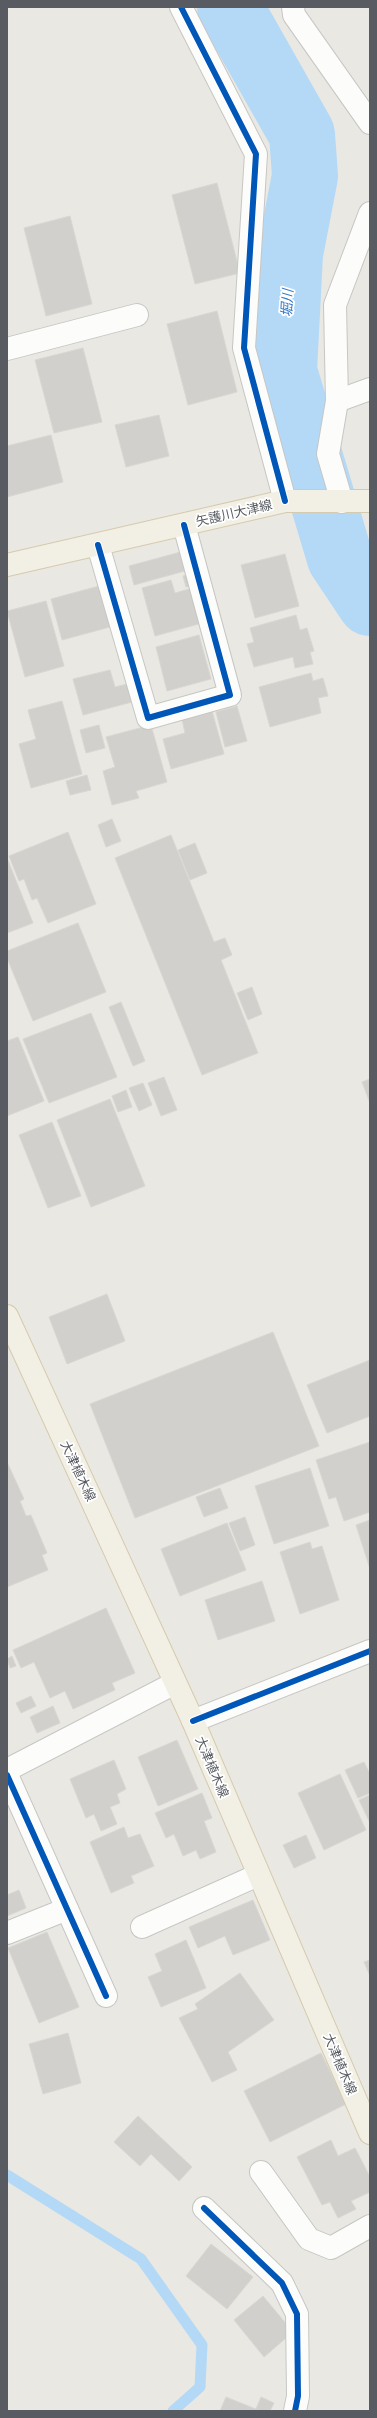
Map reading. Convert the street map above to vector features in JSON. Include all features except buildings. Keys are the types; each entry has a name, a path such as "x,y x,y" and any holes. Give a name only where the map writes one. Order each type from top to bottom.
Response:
{"main road":[{"name":"矢護川大津線","path":"7,565 285,501 368,504"},
{"name":"大津植木線","path":"7,1316 175,1683 370,2133"}],"street":[{"path":"181,7 256,154 244,348 285,501"},
{"path":"293,7 294,15 370,123"},
{"path":"342,502 328,454 337,401 335,305 370,213"},
{"path":"7,349 137,315"},
{"path":"337,401 370,389"},
{"path":"98,545 148,718 230,696 184,525"},
{"path":"192,1722 370,1651"},
{"path":"7,1770 175,1683"},
{"path":"7,1775 106,1996"},
{"path":"142,1927 258,1875"},
{"path":"7,1933 66,1909"},
{"path":"262,2172 309,2239 332,2248 370,2226"},
{"path":"204,2208 282,2283 297,2314 298,2396 295,2411"}],"waterway":[{"name":"堀川","path":"230,7 302,134 305,176 290,254 284,371 340,558 370,603"},
{"path":"7,2175 141,2259 202,2345 200,2387 173,2411"}],"cycle path":[{"path":"181,7 256,154 244,348 285,501"},
{"path":"98,545 148,718 230,695 184,525"},
{"path":"193,1721 370,1651"},
{"path":"7,1775 106,1996"},
{"path":"204,2208 282,2283 297,2314 298,2396 295,2411"}]}
